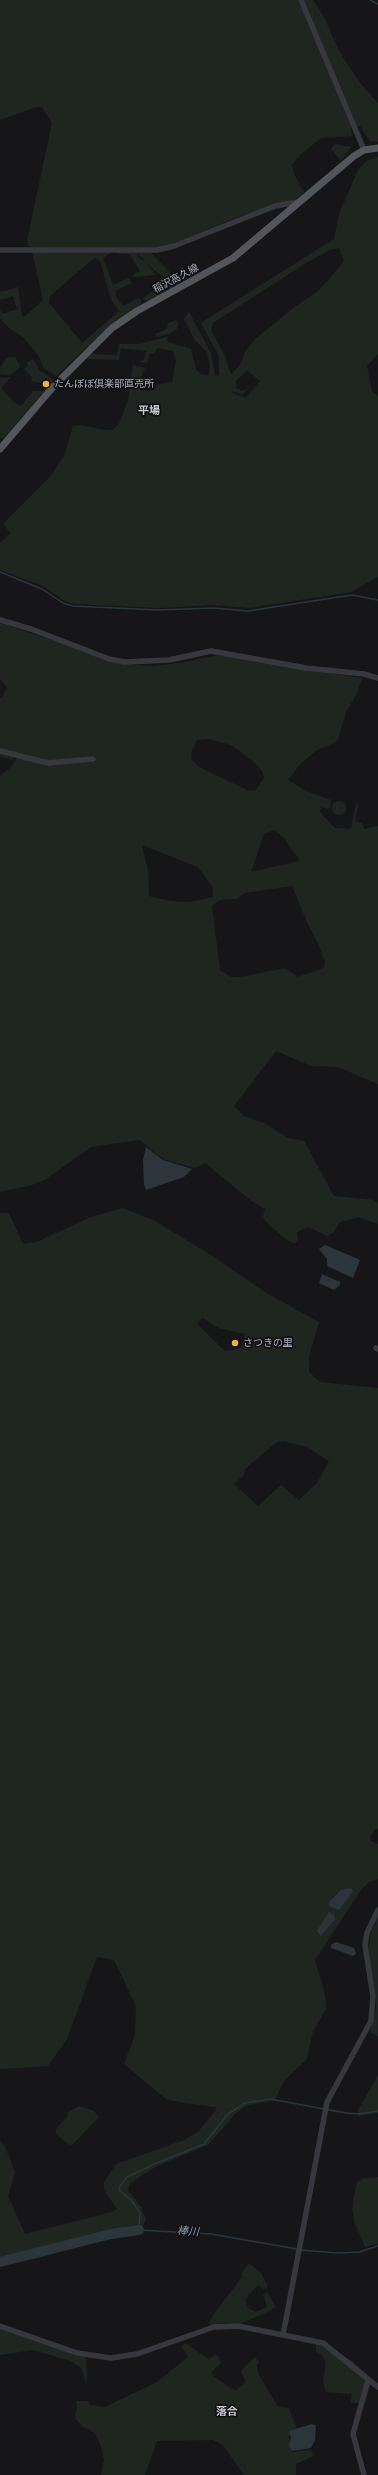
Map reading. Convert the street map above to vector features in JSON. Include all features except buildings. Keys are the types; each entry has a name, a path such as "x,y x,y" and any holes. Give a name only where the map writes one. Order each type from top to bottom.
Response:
{"main road":[{"name":"稲沢高久線","path":"0,449 56,384 112,328 137,311 233,258 338,169 364,150 378,148"}],"street":[{"path":"301,0 364,150"},
{"path":"0,250 157,250 174,246 275,206 302,201"},
{"path":"0,620 31,629 109,659 125,662 169,660 211,651 306,668 364,674 378,678"},
{"path":"0,750 48,764 93,759"},
{"path":"283,2334 327,2102 371,2021 373,1996 365,1944 366,1933 378,1910"},
{"path":"0,2326 77,2353 111,2358 137,2354 214,2327 238,2326 323,2343 378,2387"},
{"path":"364,2475 353,2434 368,2380"}],"shaded area":[{"path":"0,0 313,0 324,17 340,53 361,84 378,103 378,142 370,141 360,126 351,128 352,136 321,138 301,154 292,165 294,174 304,192 298,198 235,218 164,247 32,247 28,245 27,240 52,123 42,107 36,107 0,120"},
{"path":"335,144 351,147 341,161 331,149"},
{"path":"378,157 378,354 367,366 372,391 378,396 378,577 351,592 249,608 213,605 159,608 74,604 63,600 43,586 0,570 0,543 10,534 4,523 49,478 64,456 73,426 81,425 104,430 113,430 119,424 128,400 133,365 145,368 138,386 140,390 149,391 155,390 156,385 172,382 176,361 173,351 157,348 154,354 150,353 147,363 138,362 144,360 146,351 121,348 119,360 86,359 91,354 117,355 119,344 140,344 167,337 168,342 191,349 196,370 201,374 209,375 210,364 206,351 194,339 184,319 189,312 211,353 215,376 219,375 219,356 202,325 202,322 334,239 339,214 358,170 366,161","holes":["339,248 344,261 330,278 318,291 292,309 254,340 245,352 240,365 231,375 224,354 211,330 213,323 309,261 330,250","247,370 260,381 246,398 231,393 232,391 241,394 245,392 253,383 245,390 241,391 236,388 236,381"]},
{"path":"118,251 136,251 139,258 146,262 156,275 134,277 132,275 140,271 131,256 128,254 118,254"},
{"path":"32,252 111,253 103,258 113,285 129,278 132,283 115,291 117,298 123,306 139,298 141,302 140,305 114,322 56,376 44,368 38,355 23,337 10,329 0,318 0,310 3,314 17,309 13,296 0,300 0,292 18,287 22,316 24,317 43,300","holes":["94,258 100,261 111,299 119,311 82,343 49,303 50,296"]},
{"path":"137,253 151,253 167,269 178,283 177,285 148,301 143,299 151,292 164,288 161,275 157,273"},
{"path":"176,320 179,324 177,329 168,334 157,337 155,334 167,329 168,323"},
{"path":"15,357 20,366 15,372 9,375 0,374 0,368 6,358"},
{"path":"33,359 40,371 53,379 52,383 46,378 40,383 31,381 32,377 24,369 28,366 27,363"},
{"path":"11,377 1,388 14,402 21,406 33,391 44,391 3,439 0,438 0,378"},
{"path":"0,623 61,643 106,661 125,664 154,666 187,662 218,655 362,678 356,695 346,712 338,739 335,743 317,750 301,763 288,780 306,791 331,800 330,807 327,809 321,807 320,812 335,828 351,829 356,804 358,805 355,821 362,823 364,829 378,826 378,1084 338,1067 311,1066 276,1051 234,1106 244,1116 264,1123 288,1138 304,1141 334,1196 374,1200 378,1203 378,1224 359,1217 340,1222 334,1232 327,1236 308,1227 297,1232 298,1240 294,1244 284,1238 266,1222 263,1217 265,1209 250,1200 205,1163 195,1168 166,1160 156,1154 140,1140 91,1147 46,1179 32,1185 0,1192 0,776 12,766 18,756 15,755 12,760 0,756 0,698 2,698 7,687 0,679","holes":["209,739 231,745 253,761 262,771 264,778 255,791 247,790 199,767 191,759 192,750 197,740","274,830 283,837 300,861 251,872 264,834","142,845 198,867 213,888 213,897 190,902 170,901 149,896 148,871","292,886 307,922 317,941 325,962 324,968 298,977 285,968 240,977 231,977 220,970 212,906 220,900 237,899 244,893"]},
{"path":"339,801 344,803 346,808 344,813 339,815 334,813 332,808 334,803"},
{"path":"146,1147 163,1160 192,1169 184,1177 146,1190 144,1184 143,1160"},
{"path":"123,1208 155,1221 211,1255 268,1294 319,1322 309,1356 309,1372 320,1382 378,1388 378,1829 375,1829 370,1838 371,1841 378,1844 378,1879 369,1882 361,1890 315,1960 325,1995 326,2009 313,2031 307,2059 285,2080 274,2101 248,2105 236,2113 208,2145 157,2166 130,2183 128,2190 141,2207 146,2220 139,2232 91,2242 35,2259 0,2263 0,2140 6,2149 15,2173 8,2196 25,2234 112,2212 117,2209 104,2190 104,2182 116,2164 184,2140 198,2132 216,2110 216,2107 183,2103 166,2099 124,2064 135,2035 136,2006 114,1960 97,1957 67,2039 48,2066 0,2069 0,1213 9,1213 23,1244 37,1242 91,1217","holes":["202,1318 219,1328 245,1334 241,1348 225,1351 197,1324","284,1441 307,1447 329,1461 317,1483 299,1500 281,1485 258,1506 234,1484 244,1475 245,1469 277,1442"]},
{"path":"325,1245 360,1260 353,1278 327,1266 327,1259 319,1249"},
{"path":"322,1274 340,1282 340,1285 334,1290 319,1283"},
{"path":"351,1888 353,1891 339,1910 329,1906 329,1902 341,1890"},
{"path":"329,1912 334,1915 335,1919 321,1936 317,1931"},
{"path":"378,1917 378,2036 370,2032 376,2009 376,1997 368,1950 371,1933"},
{"path":"336,1942 354,1948 356,1954 353,1956 331,1948 331,1945"},
{"path":"378,2075 378,2113 359,2116 358,2110"},
{"path":"79,2106 94,2111 99,2117 73,2144 69,2145 56,2134 56,2129 67,2117 68,2112"},
{"path":"378,2177 378,2244 365,2247 355,2223 352,2209 354,2197 357,2182 364,2178"},
{"path":"249,2263 261,2273 268,2287 263,2289 258,2285 252,2291 245,2300 248,2308 256,2312 267,2307 263,2294 267,2292 276,2307 268,2312 239,2324 225,2323 210,2326 209,2323 213,2315 242,2277 241,2274"},
{"path":"0,2329 83,2356 86,2358 87,2386 82,2369 71,2361 33,2350 0,2355"},
{"path":"186,2343 208,2359 216,2355 219,2357 221,2363 212,2371 212,2375 235,2391 246,2382 241,2371 255,2357 259,2362 257,2366 258,2373 278,2407 289,2408 296,2427 289,2437 292,2452 311,2450 313,2456 296,2464 296,2475 244,2475 223,2445 213,2440 157,2441 145,2475 101,2475 104,2460 101,2447 95,2433 83,2427 75,2418 77,2409 76,2401 88,2401 90,2405 105,2407 157,2382 188,2357 181,2346"},
{"path":"318,2344 353,2361 372,2380 365,2403 350,2403 352,2394 326,2392 323,2381 326,2362 321,2354 316,2352 316,2345"},
{"path":"312,2424 316,2425 315,2440 311,2448 292,2451 289,2445 291,2438 289,2431"}],"waterway":[{"path":"370,0 378,4"},
{"path":"0,572 42,589 63,603 73,606 158,610 213,608 248,611 352,595 378,600"},
{"path":"297,2249 211,2234 139,2230 140,2213 131,2200 119,2190 120,2186 127,2177 204,2144 228,2114 245,2103 270,2099 346,2113 360,2114 378,2111"},
{"name":"棒川","path":"0,2262 111,2234 139,2230"},
{"name":"棒川","path":"300,2250 338,2253 359,2252 378,2246"}],"place":[{"name":"たんぽぽ倶楽部直売所","path":"46,384"},
{"name":"さつきの里","path":"235,1343"}],"district":[{"name":"平場","path":"149,411"},
{"name":"落合","path":"227,2412"}]}
